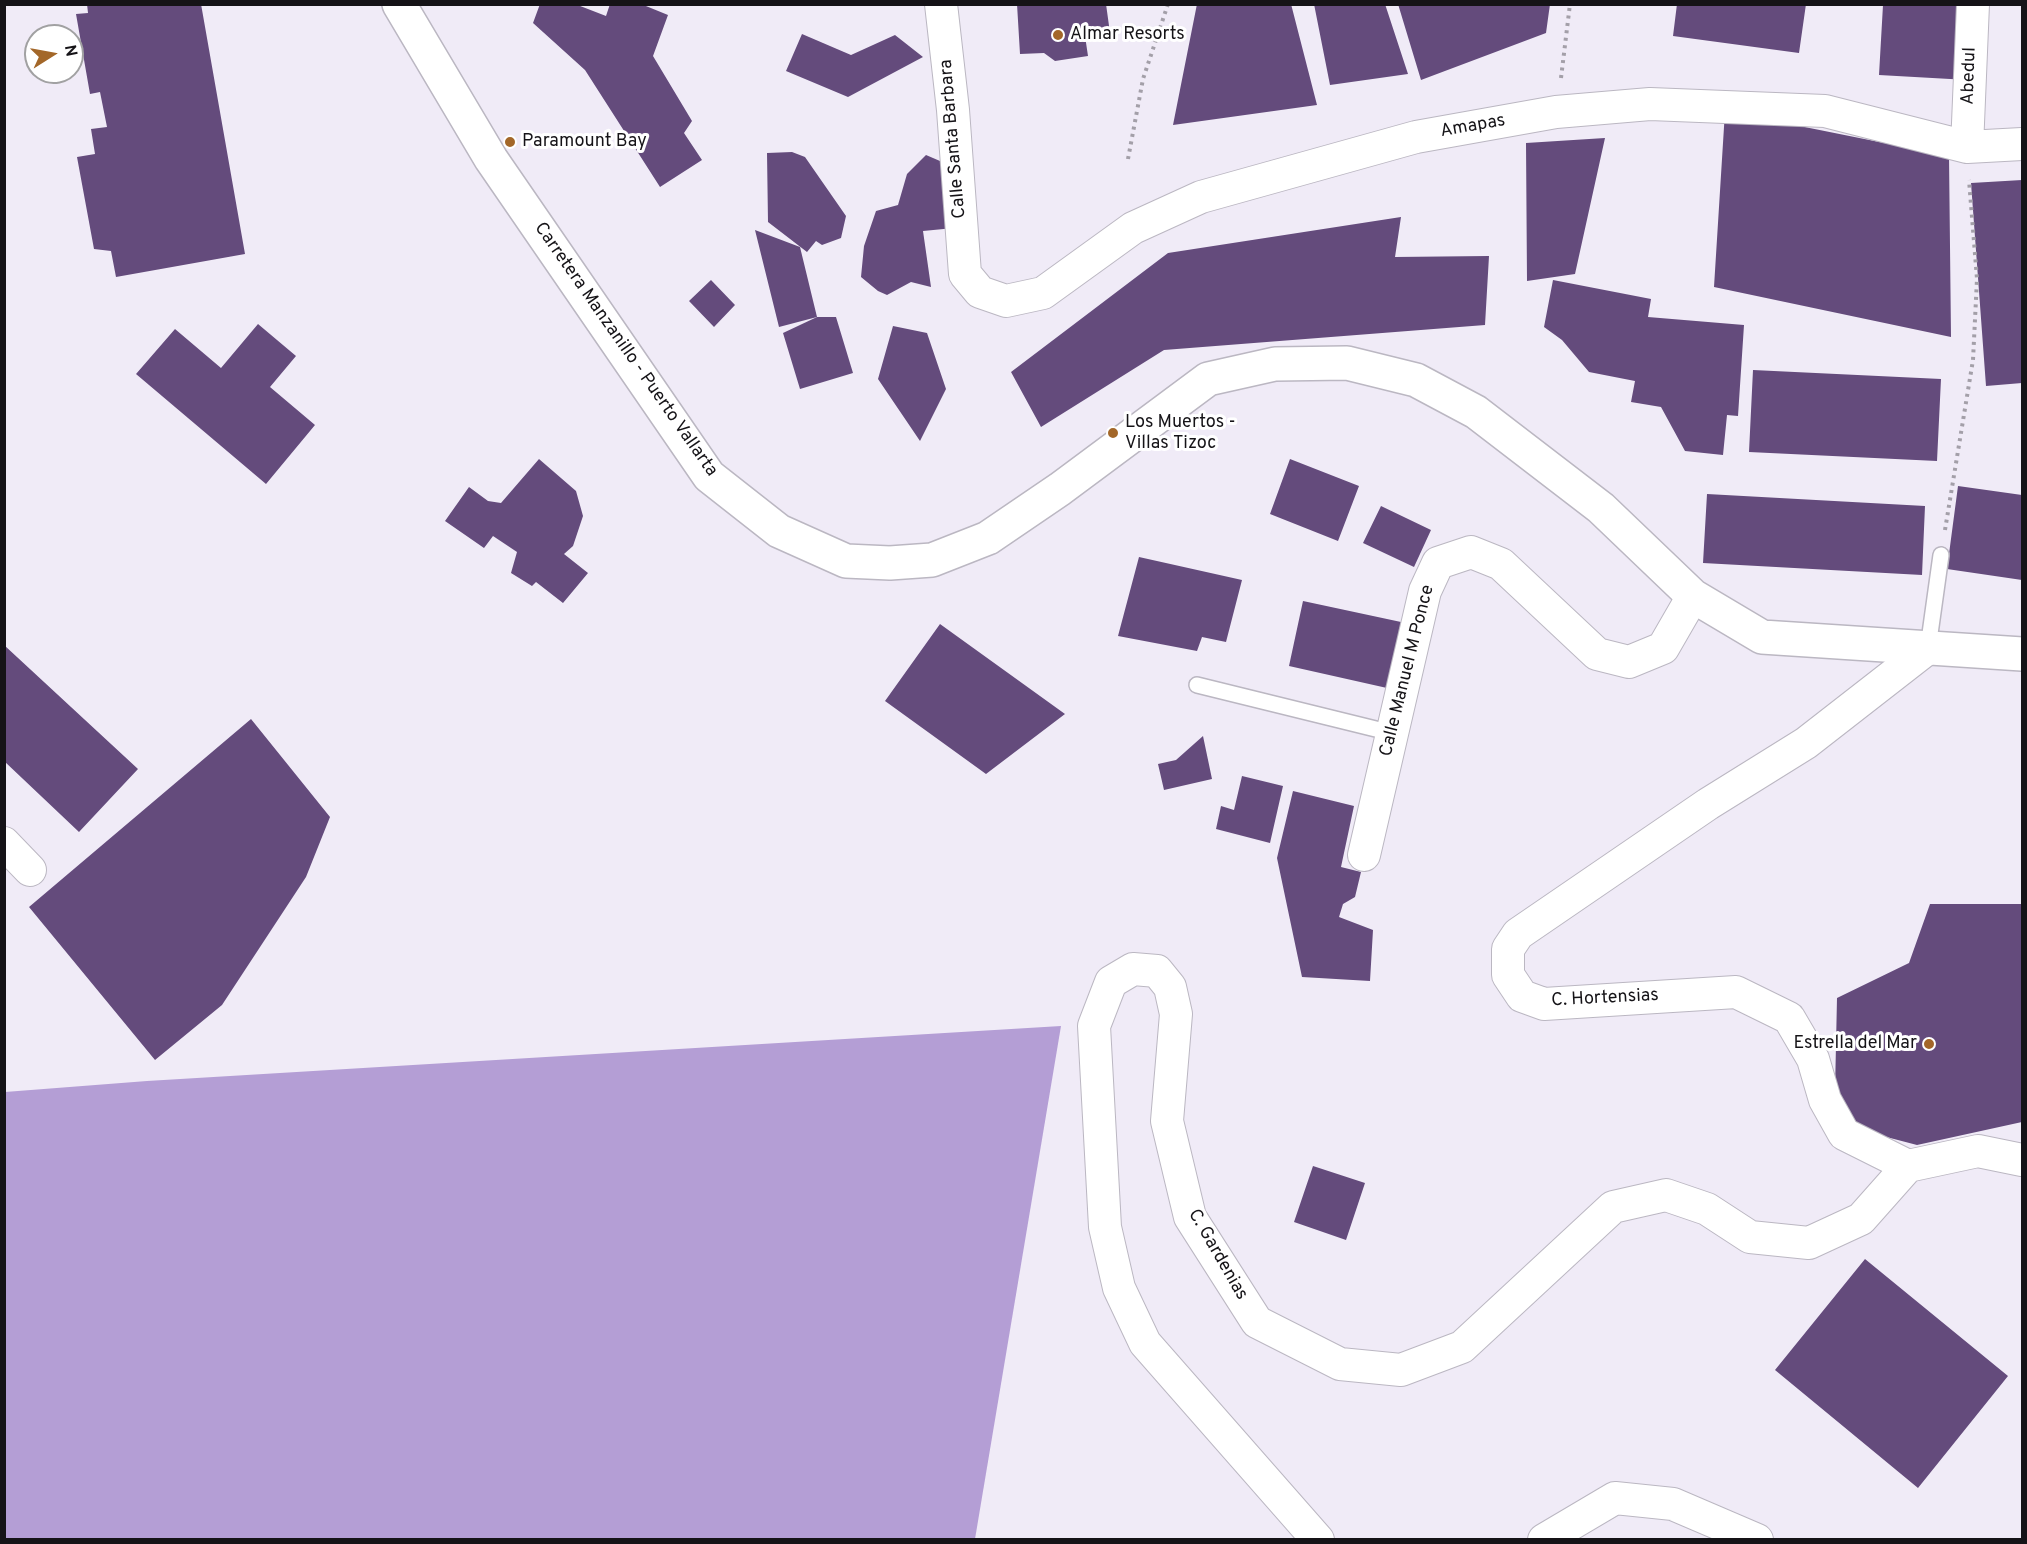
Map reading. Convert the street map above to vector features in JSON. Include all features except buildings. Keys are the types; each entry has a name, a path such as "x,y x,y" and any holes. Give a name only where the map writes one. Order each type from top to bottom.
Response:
{"highway":[{"name":"Carretera Manzanillo - Puerto Vallarta","path":"399,4 491,159 709,476 779,531 846,561 891,563 932,560 988,538 1060,489 1208,379 1275,364 1347,363 1416,380 1476,412 1601,508 1693,596 1762,637 2022,654"}],"street":[{"name":"Calle Santa Barbara","path":"941,4 953,110 965,274"},
{"name":"Abedul","path":"1967,147 1973,4"},
{"name":"Amapas","path":"965,274 980,292 1006,301 1043,293 1133,228 1201,197 1416,137 1556,112 1650,104 1825,111 1967,147 2022,144"},
{"name":"Calle Manuel M Ponce","path":"1364,855 1425,591 1438,563 1471,552 1501,564 1597,654 1629,662 1663,648 1693,596"},
{"name":"C. Hortensias","path":"1908,1166 1844,1134 1825,1100 1813,1059 1789,1018 1736,992 1544,1004 1522,996 1508,975 1508,949 1518,934 1708,804 1806,743 1928,648"},
{"path":"4,843 30,870"},
{"name":"C. Gardenias","path":"1318,1539 1145,1343 1119,1288 1104,1227 1094,1026 1112,982 1133,969 1157,971 1170,987 1176,1014 1167,1121 1190,1217 1257,1322 1340,1364 1401,1371 1462,1347 1613,1207 1666,1195 1707,1209 1750,1237 1809,1243 1861,1219 1908,1166"},
{"path":"1908,1166 1978,1151 2022,1160"},
{"path":"1544,1539 1615,1498 1673,1504 1757,1539"}],"lane":[{"path":"1928,648 1941,555"},
{"path":"1197,685 1392,733"}],"path":[{"path":"1128,159 1143,79 1168,4"},
{"path":"1556,112 1570,4"},
{"path":"1941,555 1973,360 1977,279 1967,147"}],"shaded area":[{"path":"1061,1026 975,1539 5,1539 5,1092 147,1081"}],"place":[{"name":"Almar Resorts","path":"1058,35"},
{"name":"Paramount Bay","path":"510,142"},
{"name":"Los Muertos - Villas Tizoc","path":"1113,433"},
{"name":"Estrella del Mar","path":"1929,1044"}]}
